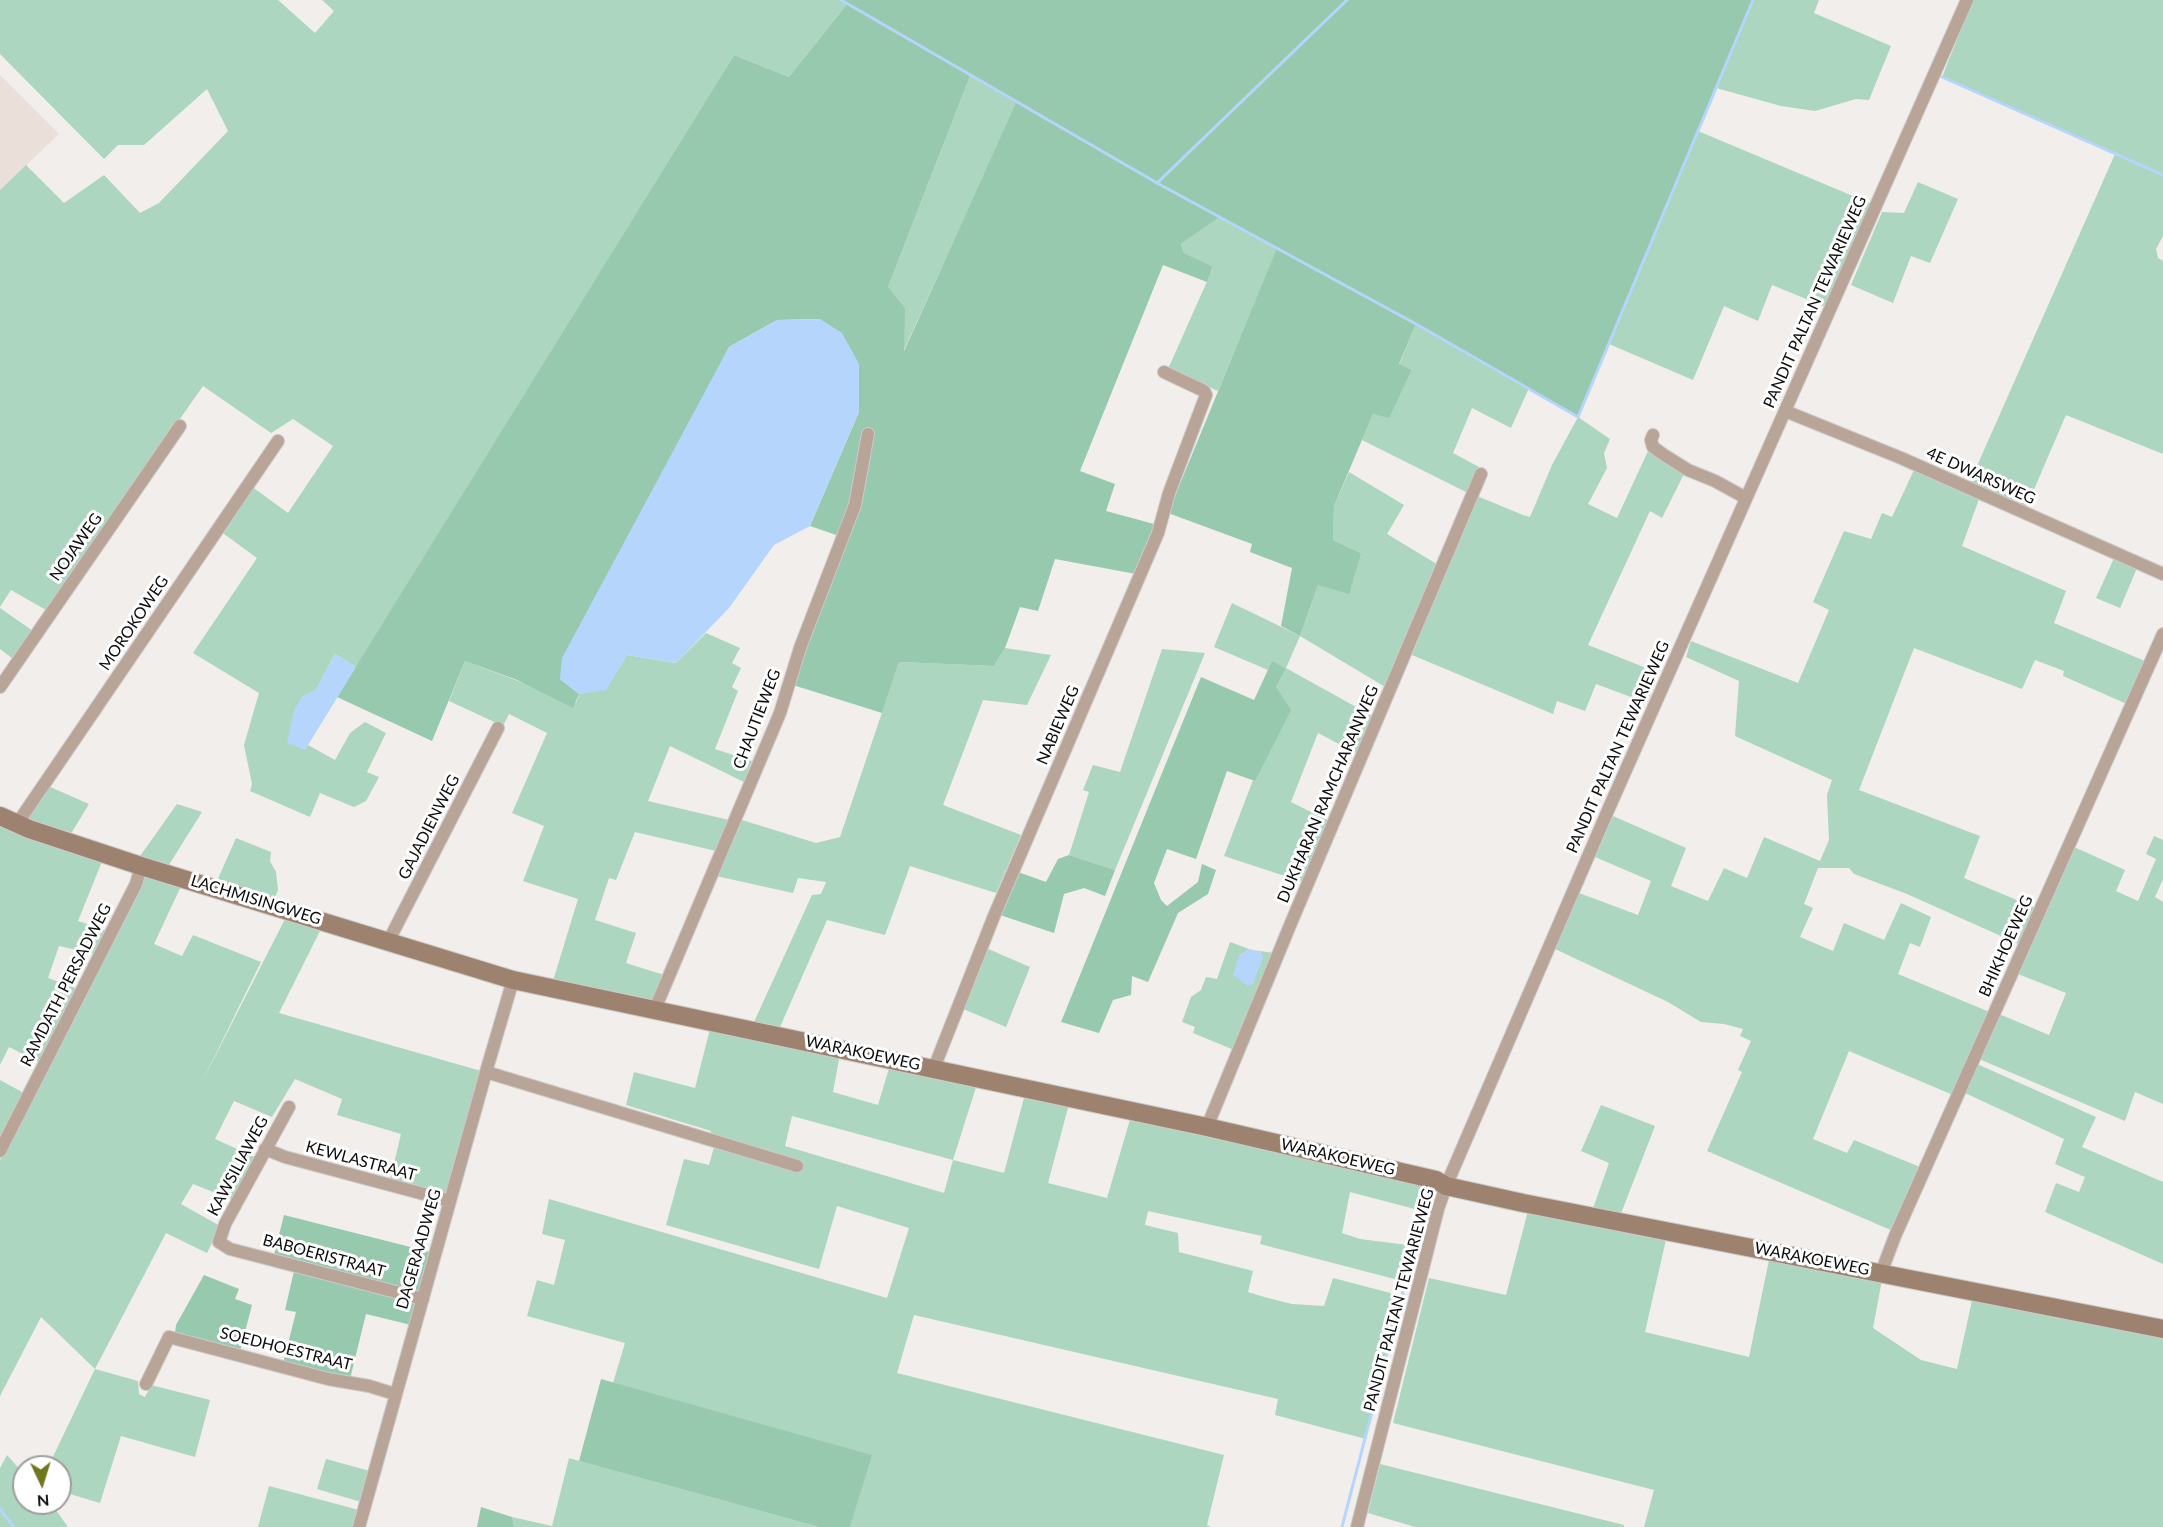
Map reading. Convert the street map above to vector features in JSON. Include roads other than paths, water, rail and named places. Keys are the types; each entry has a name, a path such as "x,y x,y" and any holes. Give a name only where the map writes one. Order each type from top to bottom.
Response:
{"street":[{"name":"PANDIT PALTAN TEWARIEWEG","path":"1357,1527 1438,1209 1446,1186 1529,991 1967,0"},
{"name":"NABIEWEG","path":"934,1068 994,916 1158,533 1169,493 1206,393 1164,372"},
{"name":"4E DWARSWEG","path":"1785,411 1911,462 2163,574"},
{"name":"NOJAWEG","path":"0,687 180,426"},
{"name":"CHAUTIEWEG","path":"655,1009 780,713 800,648 855,506 868,434"},
{"path":"1653,435 1651,440 1653,447 1664,455 1688,470 1715,481 1746,498"},
{"name":"MOROKOWEG","path":"8,820 278,441"},
{"name":"DUKHARAN RAMCHARANWEG","path":"1208,1127 1291,923 1481,474"},
{"name":"BHIKHOEWEG","path":"1881,1273 1895,1236 2163,634"},
{"name":"GAJADIENWEG","path":"389,940 498,728"},
{"name":"LACHMISINGWEG","path":"8,820 141,866 389,940 513,980"},
{"name":"RAMDATH PERSADWEG","path":"0,1151 136,884 141,866"},
{"name":"WARAKOEWEG","path":"513,980 1208,1127 1436,1180 1446,1186 2163,1329"},
{"name":"DAGERAADWEG","path":"359,1527 513,980"},
{"path":"486,1072 797,1166"},
{"name":"KAWSILIAWEG","path":"219,1242 225,1224 289,1107"},
{"name":"KEWLASTRAAT","path":"265,1149 285,1157 450,1201"},
{"name":"BABOERISTRAAT","path":"219,1242 230,1249 423,1299"},
{"name":"SOEDHOESTRAAT","path":"146,1384 169,1337 395,1394"}],"water":[{"path":"820,319 842,333 859,364 859,412 810,526 774,545 729,608 676,663 627,655 606,690 579,694 560,679 562,658 729,347 777,320"},
{"path":"335,654 356,667 305,750 287,743 294,710 302,697 316,690"},
{"path":"1249,949 1260,951 1263,958 1253,984 1248,986 1233,975 1239,956"}],"waterway":[{"path":"841,0 1157,183 1416,324 1578,417 1753,0"},
{"path":"1157,183 1347,0"},
{"path":"1942,77 2163,175"},
{"path":"1342,1527 1415,1246"},
{"path":"0,1509 14,1527"}]}
